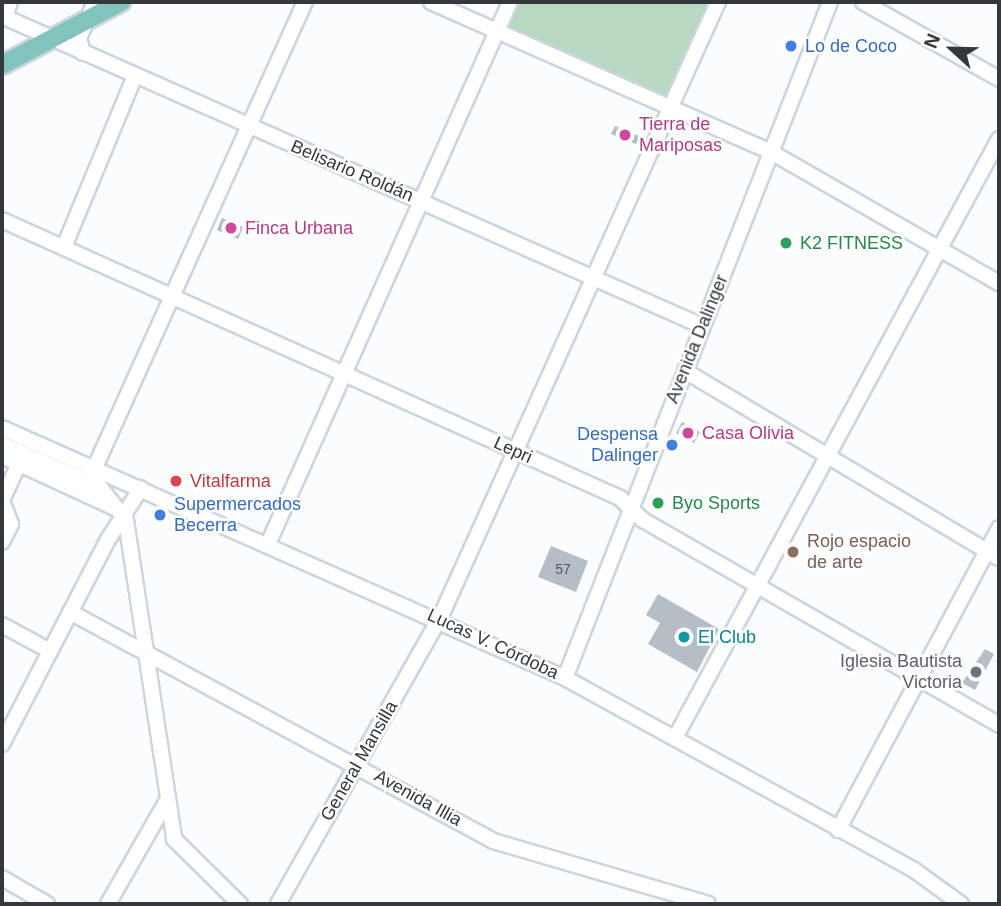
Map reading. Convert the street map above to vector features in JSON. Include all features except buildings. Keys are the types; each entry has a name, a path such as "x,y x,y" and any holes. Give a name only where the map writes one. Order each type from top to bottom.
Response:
{"main road":[{"path":"2,65 121,2"}],"street":[{"path":"3,17 10,2"},
{"path":"83,53 79,38 95,2"},
{"path":"240,904 174,839 126,520 100,487 95,467 306,2"},
{"path":"431,2 771,152 999,283"},
{"path":"268,544 510,2"},
{"name":"General Mansilla","path":"278,904 440,618 718,2"},
{"name":"Avenida Dalinger","path":"565,678 629,508 830,2"},
{"path":"863,2 999,79"},
{"name":"Belisario Roldán","path":"3,17 702,326"},
{"path":"64,247 135,76"},
{"path":"675,738 999,139"},
{"name":"Lepri","path":"2,220 620,498 629,508 756,587 918,681 999,724"},
{"path":"685,371 993,555"},
{"name":"Lucas V. Córdoba","path":"2,428 440,618 565,678 914,870 961,904"},
{"path":"2,444 100,487"},
{"path":"2,456 104,501 126,520"},
{"path":"2,542 11,524 2,500 19,464"},
{"path":"2,744 109,538 126,520 141,488"},
{"path":"838,830 918,681 993,555 999,528"},
{"name":"Avenida Illia","path":"70,612 357,764 493,841 666,899 708,904"},
{"path":"2,625 50,650"},
{"path":"108,904 168,799"},
{"path":"2,878 47,904"}],"green space":[{"path":"517,2 712,2 667,101 505,27"}],"place":[{"name":"Lo de Coco","path":"791,46"},
{"name":"Tierra de Mariposas","path":"625,135"},
{"name":"Finca Urbana","path":"231,228"},
{"name":"K2 FITNESS","path":"786,243"},
{"name":"Casa Olivia","path":"688,433"},
{"name":"Despensa Dalinger","path":"672,445"},
{"name":"Vitalfarma","path":"176,481"},
{"name":"Byo Sports","path":"658,503"},
{"name":"Supermercados Becerra","path":"160,515"},
{"name":"Rojo espacio de arte","path":"793,552"},
{"name":"El Club","path":"684,637"},
{"name":"Iglesia Bautista Victoria","path":"976,672"}]}
